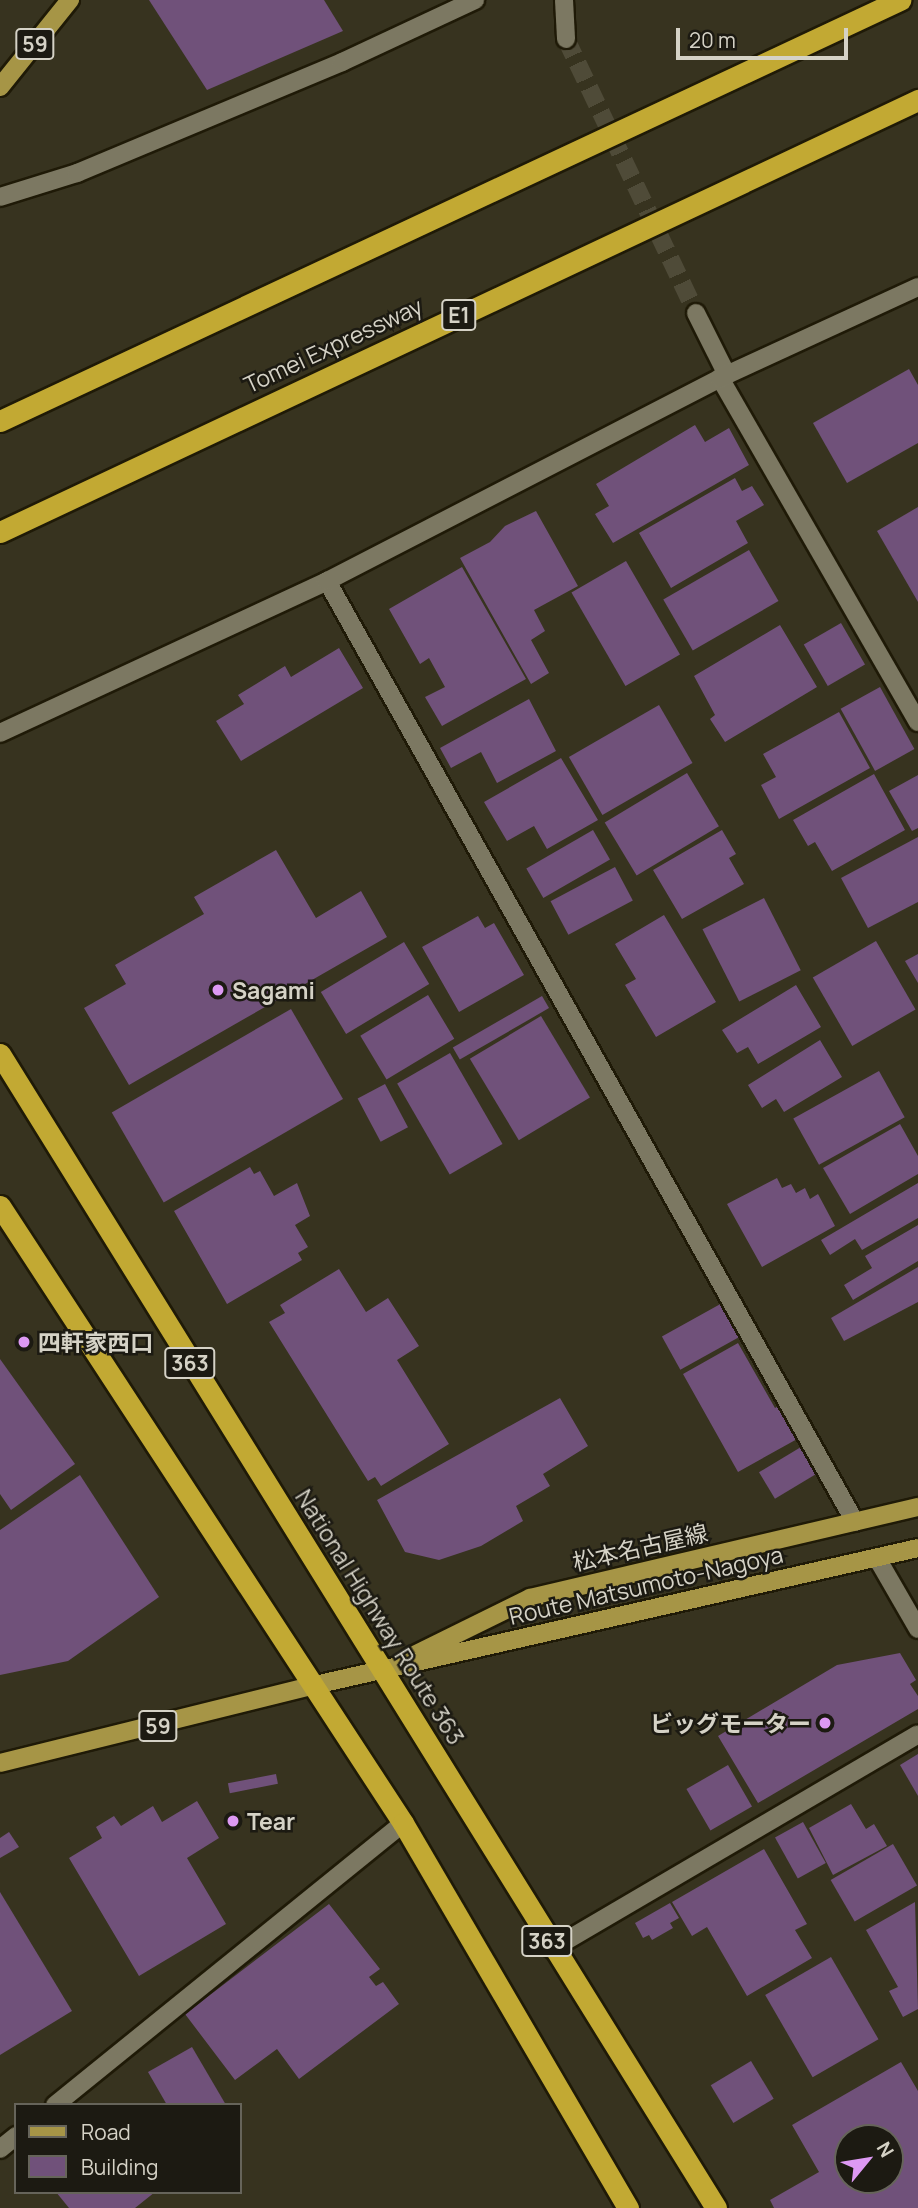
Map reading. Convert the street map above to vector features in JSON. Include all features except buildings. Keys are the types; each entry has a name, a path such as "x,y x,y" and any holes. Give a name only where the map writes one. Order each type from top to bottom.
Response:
{"highway":[{"path":"0,421 900,0"},
{"name":"Tomei Expressway","path":"0,532 918,100"},
{"name":"National Highway Route 363","path":"0,1054 299,1540 385,1669 552,1949 716,2208"},
{"name":"363","path":"0,1206 403,1823 628,2208"}],"main road":[{"name":"59","path":"0,87 70,0"},
{"name":"松本名古屋線","path":"385,1669 530,1598 918,1507"},
{"name":"Route Matsumoto-Nagoya","path":"385,1669 918,1548"},
{"name":"59","path":"0,1763 385,1669"}],"street":[{"path":"0,197 77,173 342,62 475,0"},
{"path":"564,0 566,39"},
{"path":"0,733 327,581 723,376 918,287"},
{"path":"696,313 723,376 918,722"},
{"path":"327,581 855,1522"},
{"path":"877,1558 918,1629"},
{"path":"552,1949 918,1734"},
{"path":"57,2103 403,1823"},
{"path":"0,2149 14,2138"}],"tunnel":[{"path":"566,39 696,313"}],"place":[{"name":"Sagami","path":"218,990"},
{"name":"四軒家西口","path":"24,1342"},
{"name":"ビッグモーター","path":"825,1723"},
{"name":"Tear","path":"233,1821"}]}
